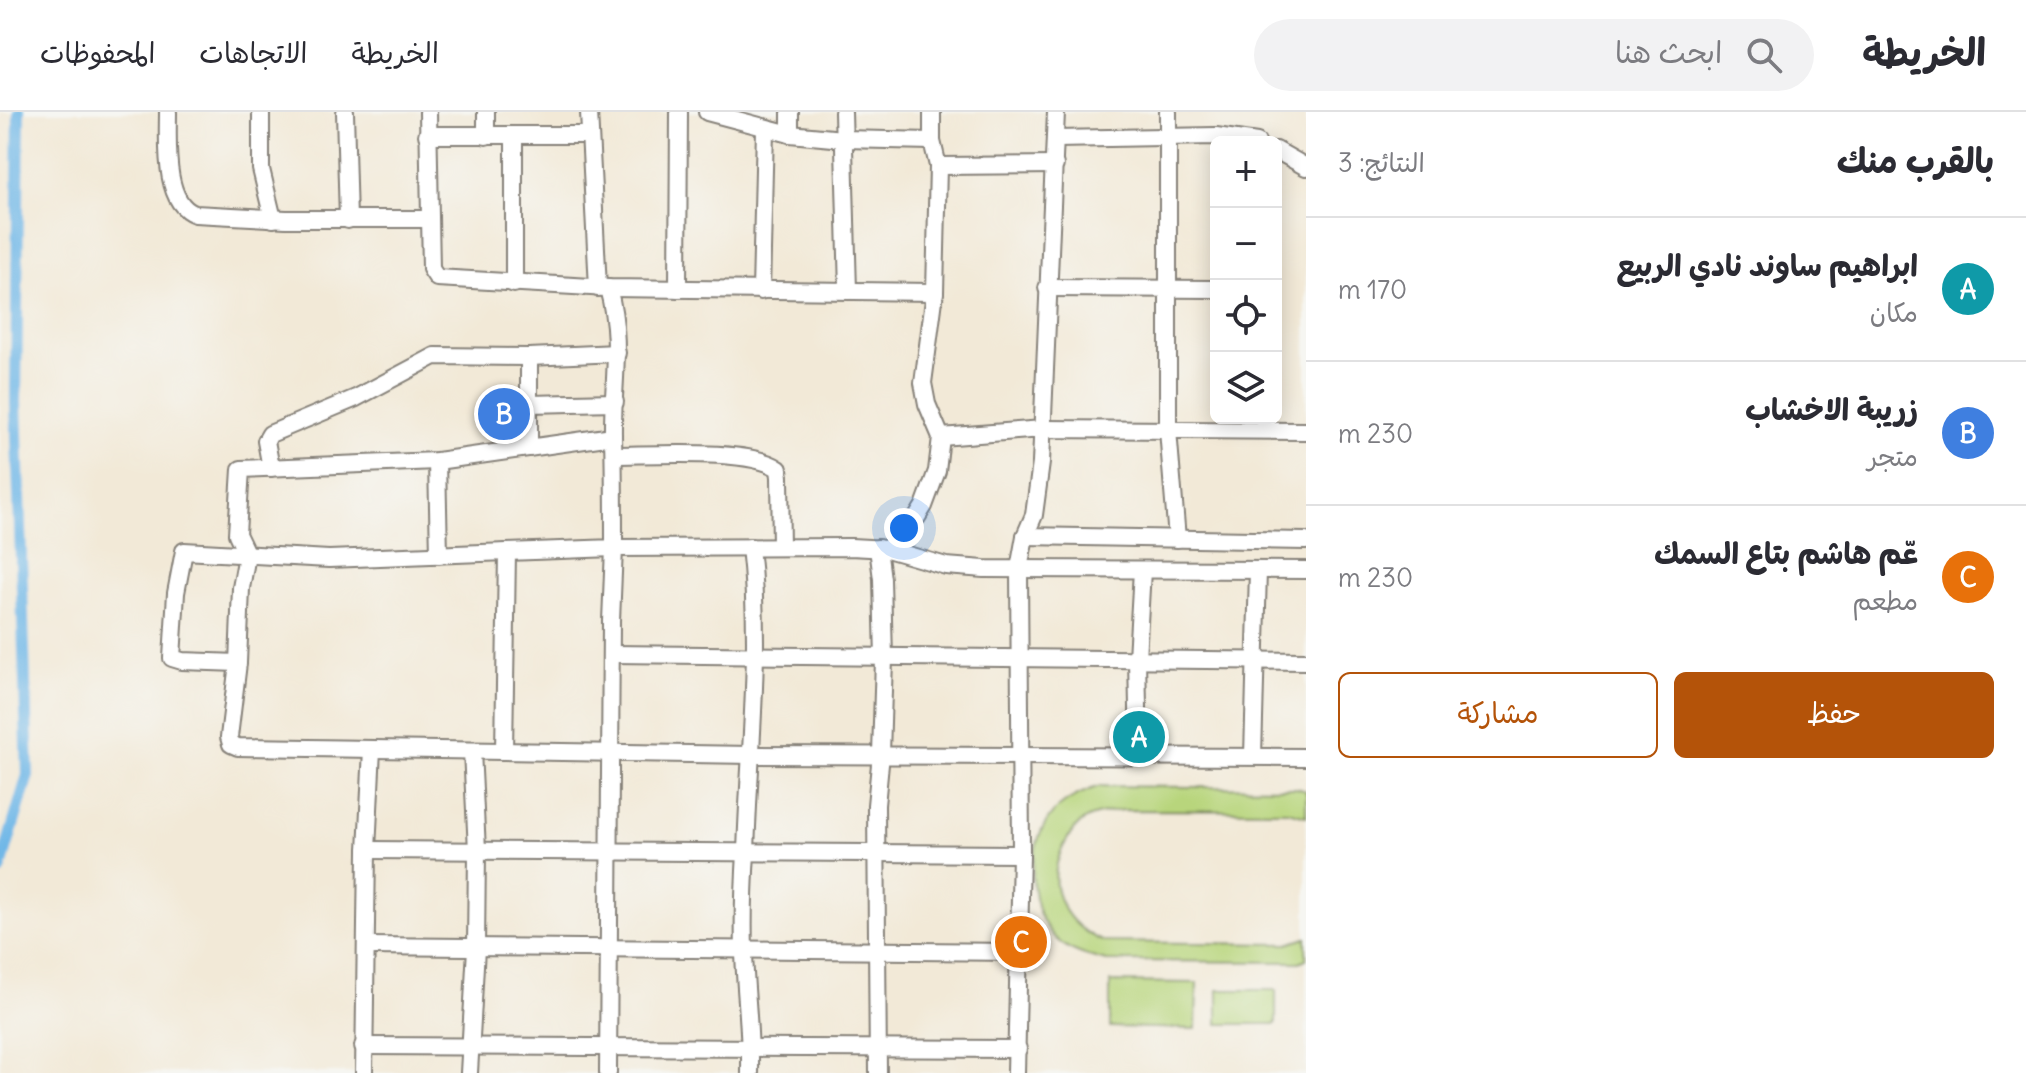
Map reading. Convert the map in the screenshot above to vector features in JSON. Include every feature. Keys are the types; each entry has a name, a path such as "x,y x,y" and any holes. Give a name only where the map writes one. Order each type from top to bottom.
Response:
{"street":[{"path":"168,112 172,179 179,203 185,210 195,214 273,219 429,219"},
{"path":"261,112 261,169 273,219"},
{"path":"345,112 348,220"},
{"path":"428,112 429,219 432,274 437,278 603,288 935,292"},
{"path":"486,112 486,136"},
{"path":"589,112 603,288 616,316 617,353 613,436 608,1073"},
{"path":"678,289 679,112"},
{"path":"710,112 790,134 932,141"},
{"path":"790,112 790,134"},
{"path":"843,112 848,291"},
{"path":"878,1073 875,853 884,659 883,549 914,522 924,506 937,471 941,437 927,404 923,383 935,292 938,166 932,141 932,112"},
{"path":"1016,1073 1021,854 1019,569 1025,536 1034,515 1043,429 1056,112"},
{"path":"1168,112 1168,430 1177,539"},
{"path":"761,291 765,129"},
{"path":"427,135 590,135"},
{"path":"514,136 514,284"},
{"path":"1056,139 1210,136"},
{"path":"1282,153 1306,167"},
{"path":"938,166 1055,165"},
{"path":"1047,288 1210,289"},
{"path":"271,468 266,441 270,434 376,388 426,359 443,355 529,357 617,353"},
{"path":"529,357 529,448"},
{"path":"529,404 615,402"},
{"path":"941,437 1043,429 1168,430 1273,424 1306,431"},
{"path":"613,436 437,461 241,469 237,534 247,555 241,588 238,663 229,737 231,744 238,747 753,755 1306,757"},
{"path":"615,455 703,455 773,464 779,469 780,477 781,547"},
{"path":"437,461 439,555"},
{"path":"1025,536 1306,541"},
{"path":"750,547 755,593 753,755 746,851 744,949 750,1073"},
{"path":"238,663 172,658 172,629 184,551 329,559 614,548 781,547 883,549 946,566 1306,570"},
{"path":"504,751 507,552"},
{"path":"1139,756 1137,658 1142,570"},
{"path":"1253,756 1258,570"},
{"path":"611,654 1306,661"},
{"path":"364,1073 367,850 372,749"},
{"path":"469,1073 476,948 477,850 472,751"},
{"path":"367,850 1021,854"},
{"path":"366,946 1019,952"},
{"path":"363,1046 1018,1049"}],"green space":[{"path":"1100,786 1296,788 1306,791 1306,816 1288,811 1122,810 1095,815 1082,822 1070,835 1057,862 1055,877 1061,904 1069,915 1078,926 1104,942 1288,944 1306,938 1306,959 1300,962 1106,961 1073,950 1056,939 1039,913 1035,897 1033,863 1036,846 1049,818 1059,807"},
{"path":"1110,982 1197,983 1196,1029 1110,1027"},
{"path":"1218,990 1276,990 1276,1024 1218,1024"}],"waterway":[{"path":"0,870 28,775 16,402 19,112"}],"place":[{"name":"زريبة الاخشاب","path":"504,414"},
{"name":"ابراهيم ساوند نادي الربيع","path":"1139,737"},
{"name":"عّم هاشم بتاع السمك","path":"1021,942"}]}
